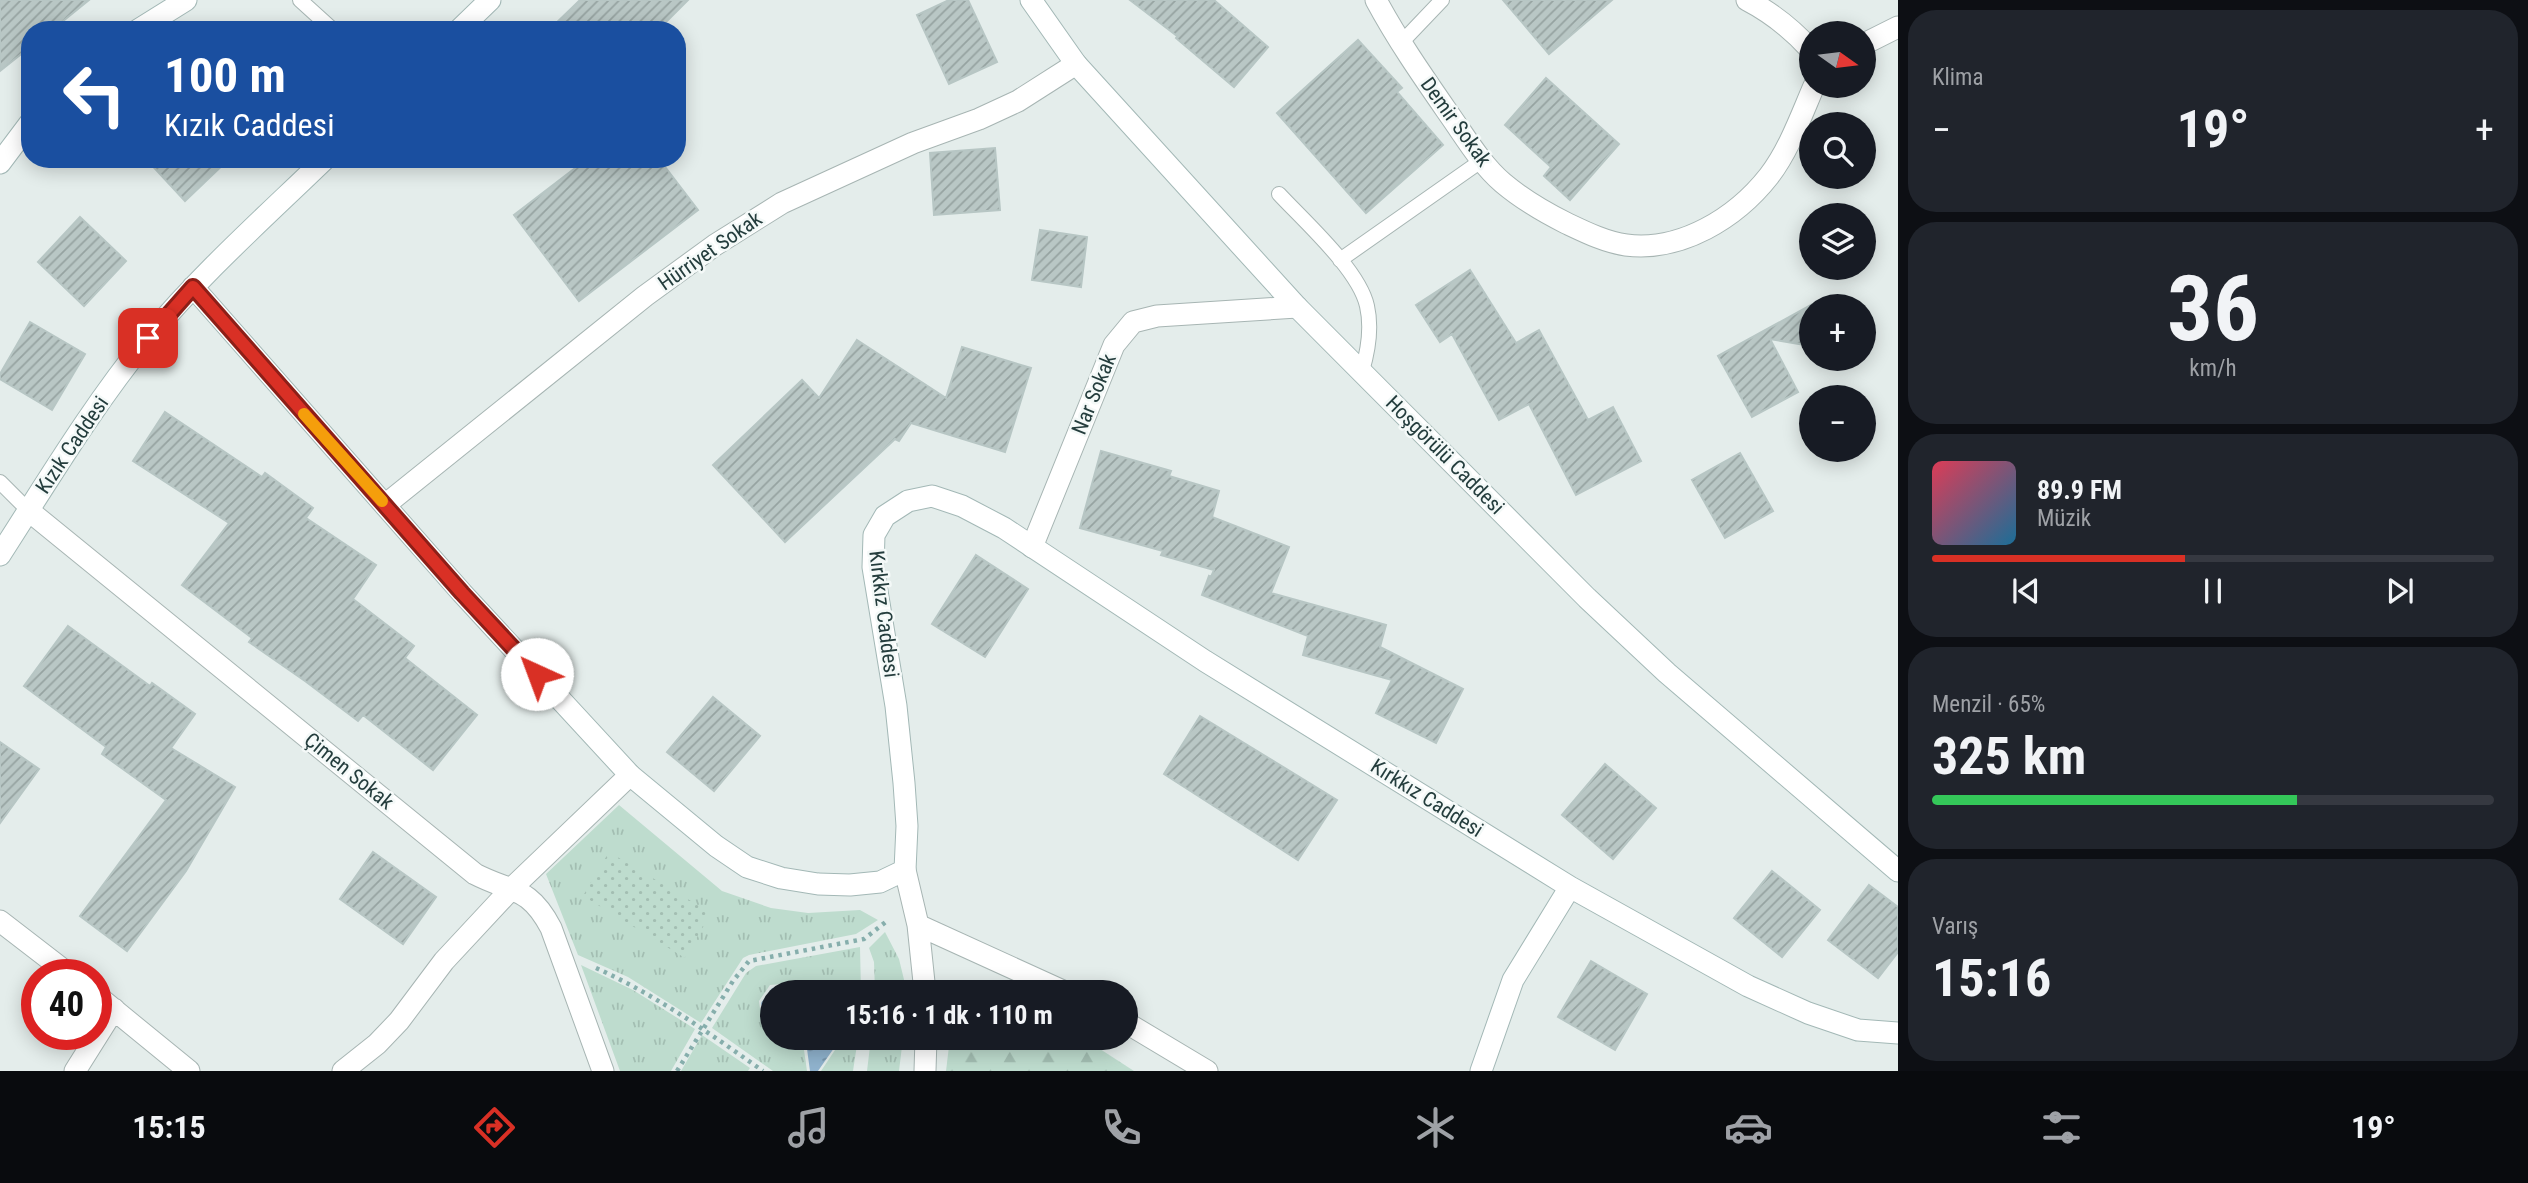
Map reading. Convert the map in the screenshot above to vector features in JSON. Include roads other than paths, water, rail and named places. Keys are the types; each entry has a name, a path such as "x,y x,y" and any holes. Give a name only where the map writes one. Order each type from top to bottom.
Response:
{"street":[{"path":"152,21 186,0"},
{"path":"468,21 489,0"},
{"name":"Hoşgörülü Caddesi","path":"1031,0 1076,64 1297,307 1587,598 1647,654 1898,871"},
{"name":"Demir Sokak","path":"1376,0 1401,44 1481,161 1504,183 1545,212 1596,237 1627,245 1661,244 1716,224 1745,202 1769,176 1783,155 1809,98"},
{"path":"1747,0 1766,10 1799,37"},
{"path":"1876,38 1898,27"},
{"name":"Hürriyet Sokak","path":"385,505 645,296 715,245 782,202 913,143 979,119 1018,101 1076,64"},
{"path":"1,158 21,134"},
{"name":"Kızık Caddesi","path":"0,555 112,385 148,338 193,287 316,168"},
{"path":"193,287 462,593 630,775 716,846 747,867 781,878 818,884 850,885 880,881 905,870"},
{"name":"Nar Sokak","path":"1032,547 1114,345 1133,322 1157,316 1297,307"},
{"name":"Kırkkız Caddesi","path":"924,980 918,925 905,870 907,826 896,706 873,567 874,535 885,516 908,500 932,496 962,506 1004,528 1205,661 1570,887 1748,986 1808,1013 1858,1030 1898,1033"},
{"name":"Çimen Sokak","path":"29,510 475,874 528,896 542,909 603,1071"},
{"path":"343,1071 377,1044 399,1021 444,961 512,888 630,775"},
{"path":"1480,1071 1513,980 1570,887"},
{"path":"0,921 49,959"},
{"path":"918,925 1039,980"},
{"path":"75,1071 114,1009 189,1071"},
{"path":"1138,1030 1207,1071"},
{"path":"925,1071 926,1050"}],"lane":[{"path":"300,0 323,21"},
{"path":"1401,44 1442,0"},
{"path":"1340,260 1481,161"},
{"path":"1279,194 1340,260 1363,294 1367,306 1368,345 1362,371"},
{"path":"0,482 29,510"}],"water":[{"path":"807,1050 833,1050 818,1071 810,1071"}]}
